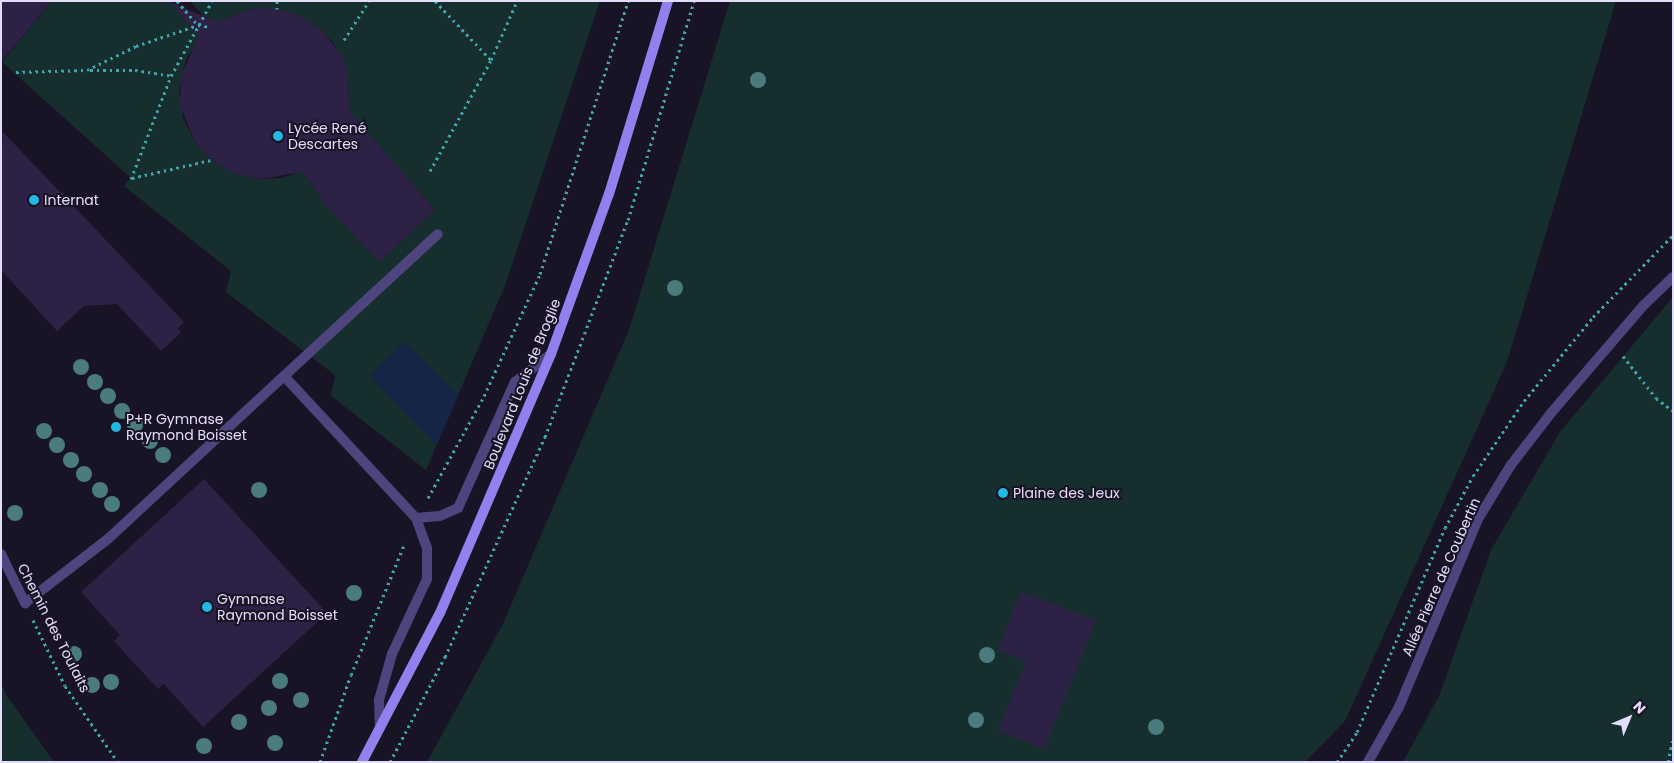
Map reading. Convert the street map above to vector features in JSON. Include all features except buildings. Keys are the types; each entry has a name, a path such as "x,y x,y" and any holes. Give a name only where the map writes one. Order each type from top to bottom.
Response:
{"main road":[{"name":"Boulevard Louis de Broglie","path":"362,762 440,613 551,354 609,194 668,1"}],"street":[{"path":"25,604 109,538 438,234"},
{"name":"Allée Pierre de Coubertin","path":"1368,762 1399,707 1478,519 1511,465 1550,412 1611,342 1673,277"},
{"path":"416,518 440,516 458,508 515,382 551,354"},
{"path":"284,376 416,518 428,548 427,579 392,654 379,700 380,728"},
{"name":"Chemin des Toulaits","path":"1,554 25,604"}],"path":[{"path":"177,1 198,25"},
{"path":"211,160 131,179 171,76 212,1"},
{"path":"277,1 277,9"},
{"path":"344,40 369,1"},
{"path":"435,1 491,60"},
{"path":"430,171 491,60 517,1"},
{"path":"320,762 351,675 416,518 447,468 484,396 540,274 628,1"},
{"path":"87,70 136,46 198,25 210,27"},
{"path":"16,72 135,70 171,76"},
{"path":"1611,342 1656,398 1673,411"},
{"name":"Chemin des Toulaits","path":"25,604 64,686 118,762"},
{"path":"1668,762 1673,738"}],"green space":[{"name":"Lycée René Descartes","path":"52,1 169,1 194,30 204,33 186,59 179,90 183,118 195,142 211,160 233,173 259,179 281,178 302,171 324,203 379,262 435,210 349,111 348,74 333,43 323,31 296,14 254,8 217,22 203,16 190,1 600,1 506,283 426,470 331,396 335,375 226,292 231,271 124,186 131,178 2,62"},
{"name":"Plaine des Jeux","path":"730,1 1616,1 1507,362 1345,721 1305,762 427,762 503,624 629,330"},
{"path":"1673,297 1673,762 1403,762 1439,696 1491,550 1560,432"},
{"path":"1,683 7,696 54,762 1,762"}],"water":[{"path":"405,342 458,396 437,445 370,376"}],"place":[{"name":"Lycée René Descartes","path":"278,136"},
{"name":"Internat","path":"34,200"},
{"name":"P+R Gymnase Raymond Boisset","path":"116,427"},
{"name":"Plaine des Jeux","path":"1003,493"},
{"name":"Gymnase Raymond Boisset","path":"207,607"}]}
